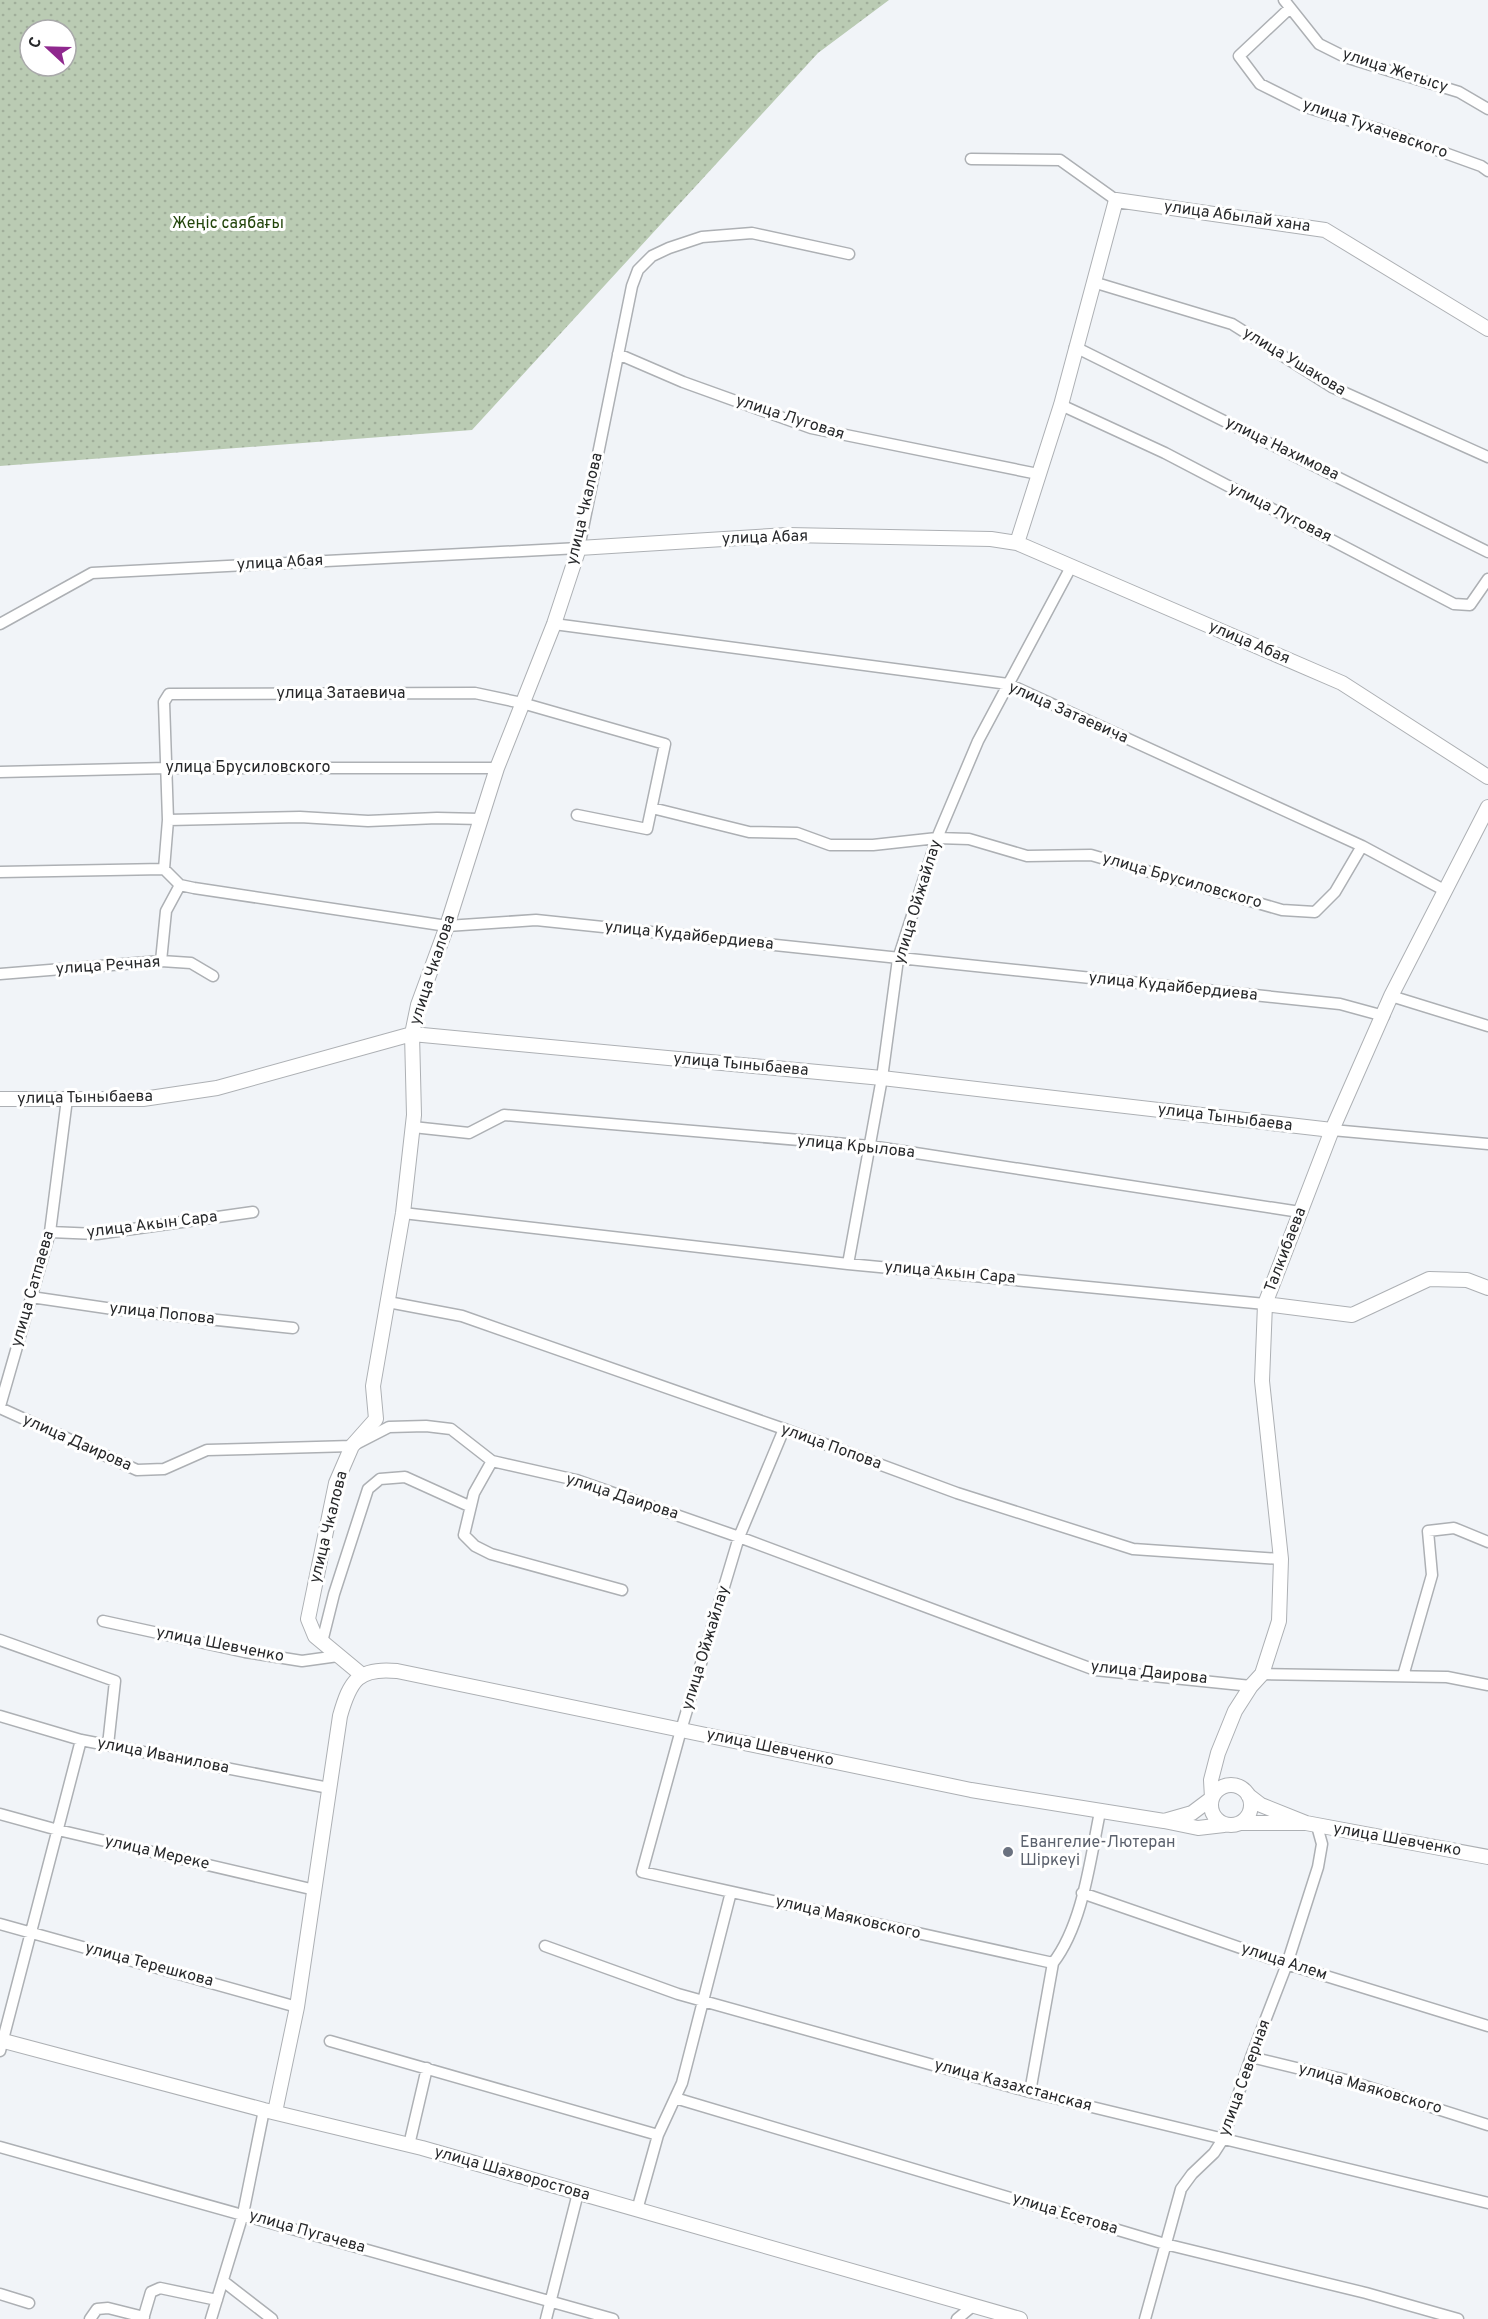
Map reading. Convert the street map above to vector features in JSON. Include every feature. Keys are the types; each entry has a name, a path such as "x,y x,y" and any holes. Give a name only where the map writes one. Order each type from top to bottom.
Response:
{"street":[{"name":"улица Жетысу","path":"1287,4 1320,44 1345,57 1459,92 1488,109"},
{"name":"улица Тухачевского","path":"1287,4 1239,56 1260,84 1306,107 1382,130 1481,166 1488,171"},
{"name":"улица Абылай хана","path":"971,159 1060,160 1116,200 1324,230 1488,329"},
{"path":"1017,543 1061,405 1116,200"},
{"name":"улица Чкалова","path":"362,1675 315,1636 308,1619 336,1483 352,1446 375,1419 373,1386 402,1213 413,1127 412,1035 418,1005 447,926 497,768 554,624 579,548 632,286 644,262 669,248 702,237 752,233 849,254"},
{"name":"улица Ушакова","path":"1093,282 1232,324 1332,387 1488,457"},
{"name":"улица Нахимова","path":"1076,347 1488,552"},
{"name":"улица Луговая","path":"618,354 684,382 811,428 1038,474"},
{"name":"улица Луговая","path":"1061,405 1165,453 1454,604 1470,605 1488,579"},
{"name":"улица Абая","path":"0,624 92,573 788,535 990,539 1017,543 1342,683 1488,777"},
{"name":"улица Ойжайлау","path":"848,1264 882,1078 898,959 937,838 978,741 1071,567"},
{"name":"улица Затаевича","path":"554,624 1008,684 1362,846 1444,890"},
{"name":"улица Затаевича","path":"167,768 164,702 169,694 476,693 522,703"},
{"path":"522,703 655,739 665,744 646,829 577,815"},
{"path":"164,869 168,820 167,768"},
{"name":"улица Брусиловского","path":"0,772 167,768 497,768"},
{"name":"Талкибаева","path":"1212,1798 1211,1780 1218,1753 1235,1711 1251,1686 1262,1674 1279,1621 1281,1559 1262,1381 1265,1304 1332,1130 1391,996 1488,807"},
{"name":"улица Брусиловского","path":"651,808 749,832 797,833 830,845 873,845 937,838 969,839 1027,856 1091,855 1282,910 1315,912 1335,892 1362,846"},
{"path":"168,820 300,817 368,821 481,819"},
{"path":"0,872 164,869 180,885 166,911 161,961"},
{"name":"улица Кудайбердиева","path":"180,885 447,926 536,920 1340,1004 1384,1016"},
{"name":"улица Речная","path":"0,974 161,961 191,963 213,976"},
{"path":"1391,996 1488,1026"},
{"name":"улица Тыныбаева","path":"0,1099 143,1099 217,1088 412,1035 882,1078 1332,1130 1488,1144"},
{"name":"улица Сатпаева","path":"0,1407 50,1232 67,1099"},
{"name":"улица Крылова","path":"413,1127 469,1132 504,1115 870,1146 1300,1212"},
{"name":"улица Акын Сара","path":"50,1232 98,1234 253,1212"},
{"name":"улица Акын Сара","path":"402,1213 848,1264 1265,1304 1352,1315 1429,1279 1467,1280 1488,1288"},
{"name":"улица Попова","path":"32,1297 113,1309 292,1328"},
{"name":"улица Попова","path":"388,1302 462,1316 784,1429 957,1493 1133,1549 1281,1559"},
{"name":"улица Даирова","path":"0,1407 136,1470 164,1469 207,1450 352,1446 389,1427 426,1426 451,1429 492,1461 576,1480 740,1537 1095,1670 1251,1686"},
{"name":"улица Ойжайлау","path":"642,1872 681,1730 740,1537 784,1429"},
{"path":"492,1461 469,1506 464,1535 475,1546 491,1554 622,1590"},
{"path":"322,1642 334,1594 368,1489 380,1479 405,1477 469,1506"},
{"path":"1403,1676 1432,1575 1428,1531 1454,1528 1488,1542"},
{"name":"улица Шевченко","path":"103,1621 245,1653 302,1661 338,1656"},
{"path":"0,1640 115,1681 108,1745"},
{"name":"улица Шевченко","path":"362,1675 378,1669 397,1671 971,1790 1198,1828 1224,1825"},
{"path":"1262,1674 1448,1677 1488,1685"},
{"path":"211,2319 243,2214 297,2007 329,1788 345,1700 354,1681 362,1675"},
{"name":"улица Иванилова","path":"0,1716 81,1740 329,1788"},
{"path":"1,2044 81,1740"},
{"path":"1218,1753 1223,1772 1236,1786 1261,1805 1312,1825"},
{"path":"1164,1821 1192,1813 1212,1798 1219,1789 1231,1785 1236,1786"},
{"path":"1241,1823 1250,1814 1251,1801 1248,1795"},
{"path":"1212,1798 1214,1817 1224,1825 1233,1826 1241,1823 1312,1825"},
{"path":"1030,2092 1053,1964 1066,1946 1082,1893 1100,1812"},
{"name":"улица Мереке","path":"0,1814 58,1830 315,1890"},
{"name":"улица Шевченко","path":"1312,1825 1488,1857"},
{"name":"улица Северная","path":"1145,2319 1181,2189 1192,2174 1214,2153 1223,2139 1251,2057 1287,1964 1318,1867 1322,1844 1312,1825"},
{"name":"улица Маяковского","path":"642,1872 1053,1964"},
{"path":"637,2210 658,2135 682,2083 731,1892"},
{"name":"улица Алем","path":"1082,1893 1287,1964 1488,2026"},
{"name":"улица Терешкова","path":"0,1924 297,2007"},
{"name":"улица Казахстанская","path":"545,1946 678,1994 1030,2092 1488,2203"},
{"path":"330,2041 658,2135"},
{"name":"улица Шахворостова","path":"1,2044 409,2145 1020,2319"},
{"name":"улица Маяковского","path":"1251,2057 1346,2080 1488,2125"},
{"path":"409,2145 427,2068"},
{"name":"улица Есетова","path":"675,2098 1165,2244 1366,2293 1458,2319"},
{"name":"улица Пугачева","path":"0,2147 613,2319"},
{"path":"546,2319 579,2193"},
{"path":"223,2281 272,2319"},
{"path":"90,2319 97,2309 108,2308 144,2318 151,2292 160,2288 217,2300"},
{"path":"0,2294 29,2303"},
{"path":"957,2319 974,2305"}],"green space":[{"name":"Жеңіс саябағы","path":"0,0 889,0 818,53 472,430 0,466"}],"place":[{"name":"Евангелие-Лютеран Шіркеуі","path":"1008,1852"}]}
